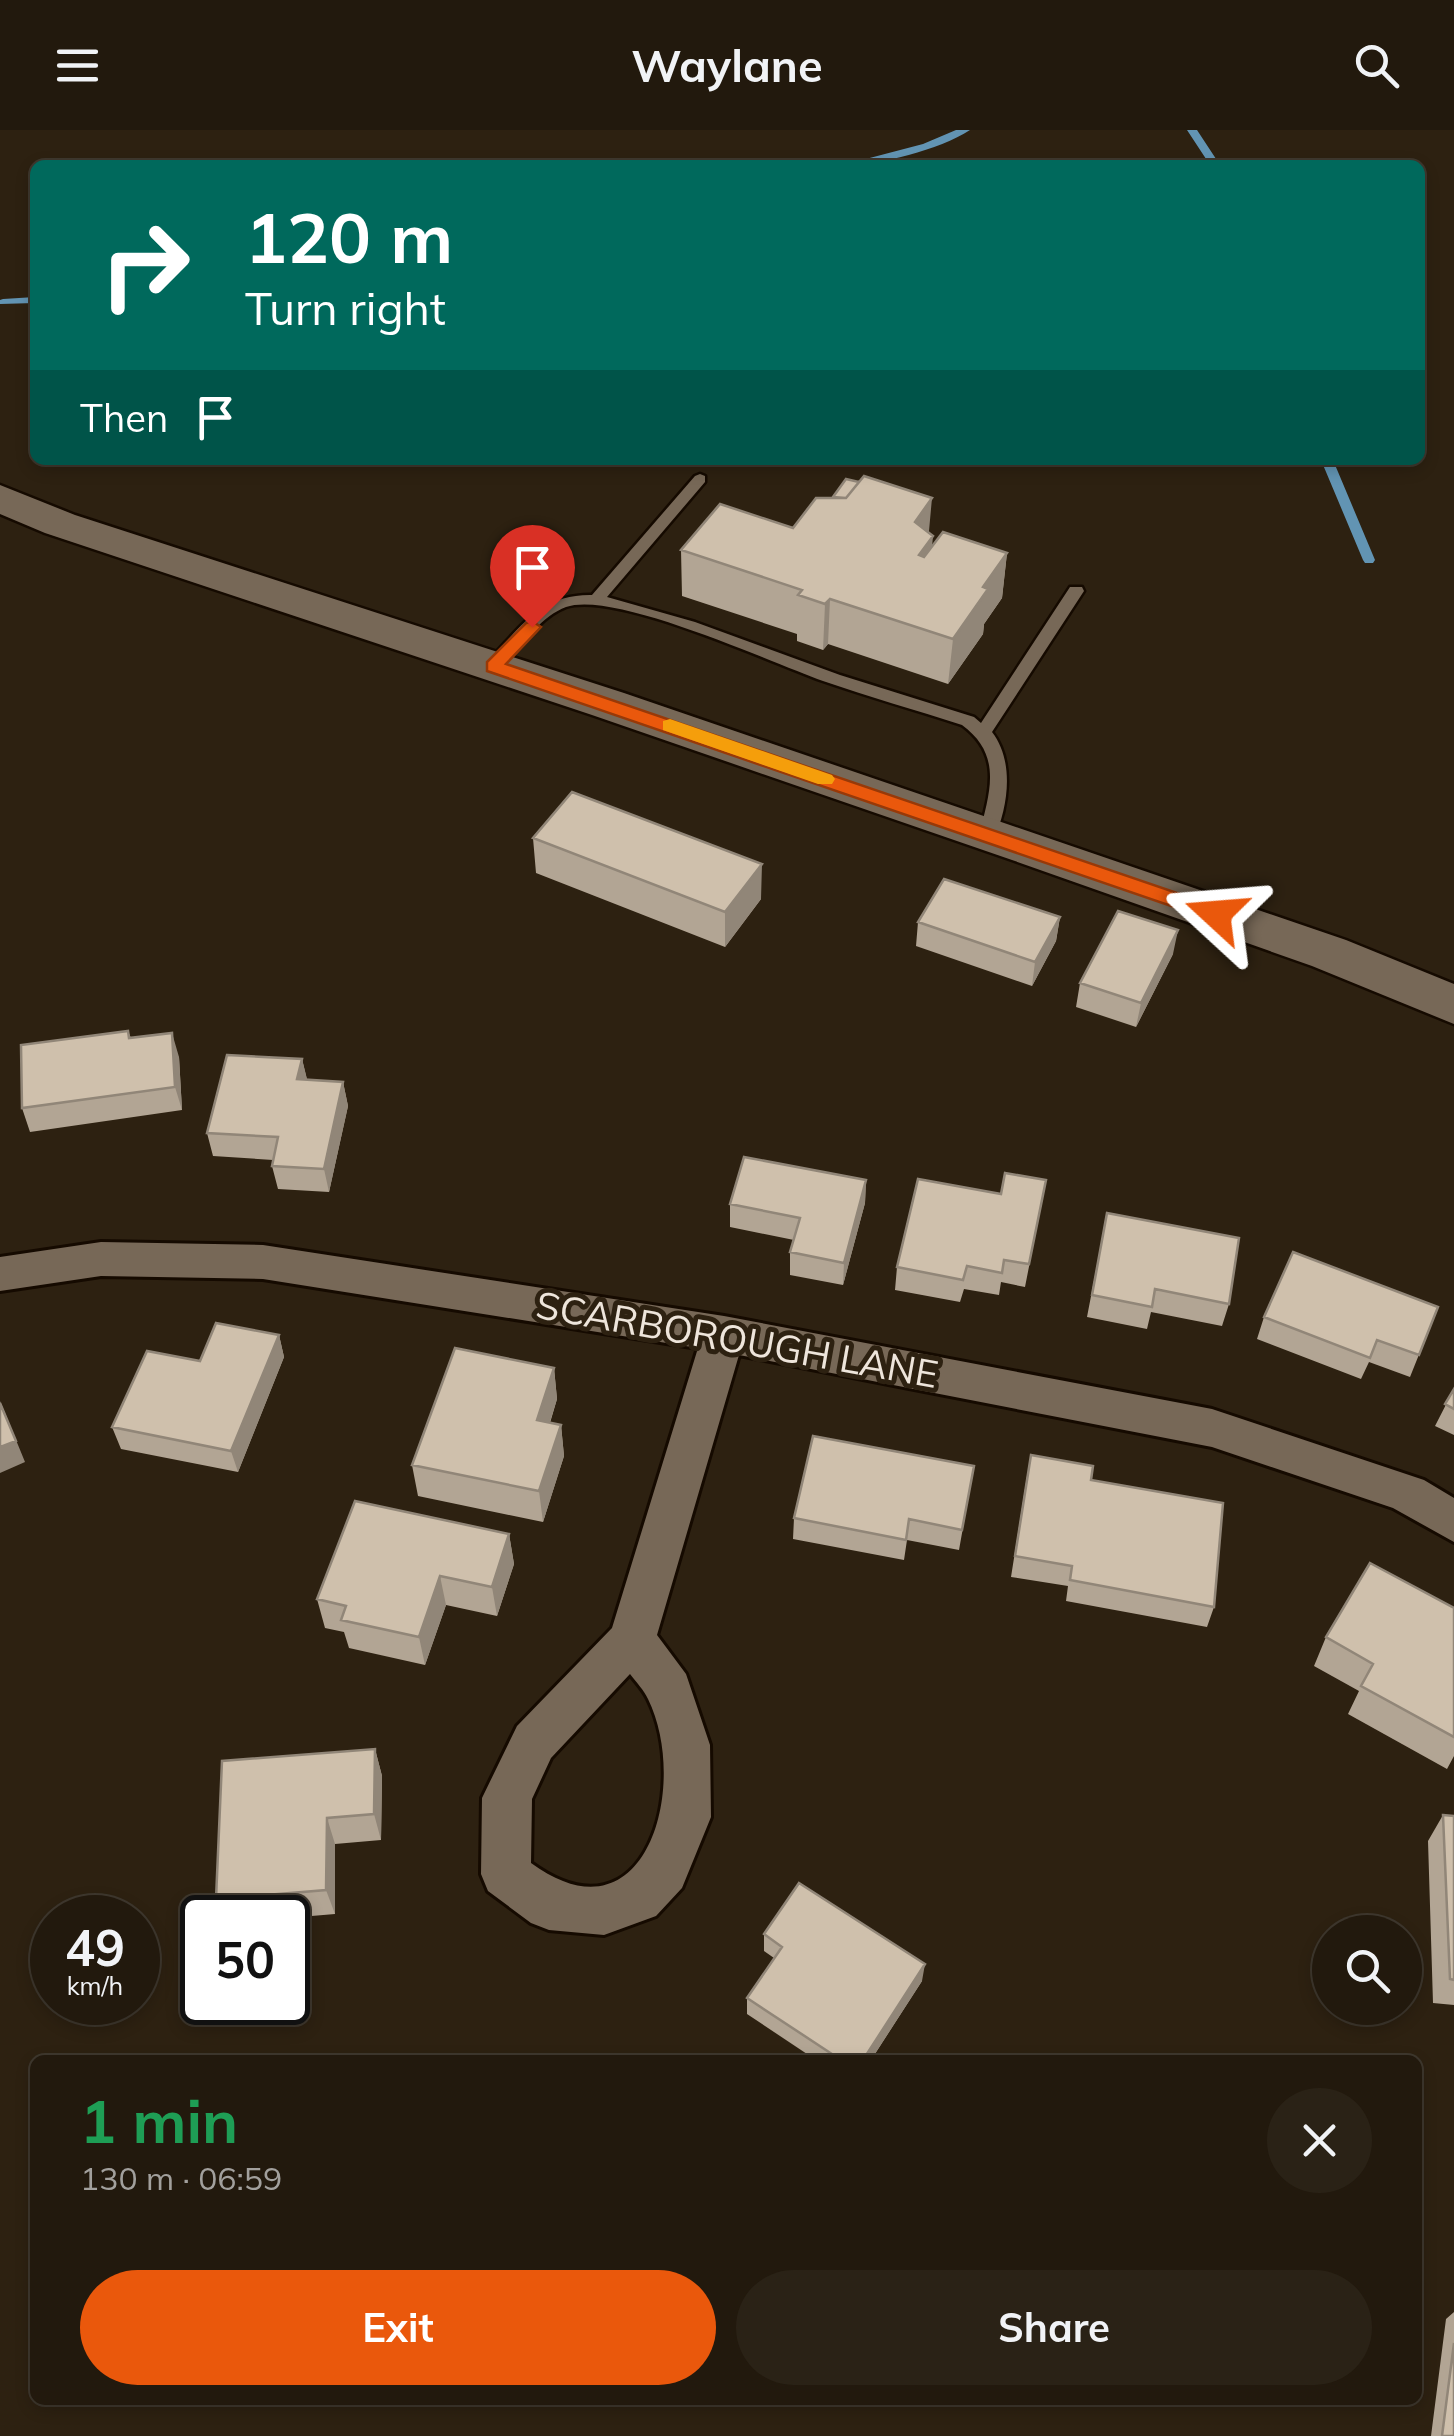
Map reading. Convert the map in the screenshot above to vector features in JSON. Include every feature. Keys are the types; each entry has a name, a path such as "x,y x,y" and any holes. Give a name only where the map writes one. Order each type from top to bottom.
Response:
{"main road":[{"path":"0,498 60,524 493,666 1329,953 1454,1004"}],"street":[{"name":"SCARBOROUGH LANE","path":"0,1274 101,1259 263,1262 724,1334 1212,1428 1408,1494 1454,1522"},
{"path":"632,1639 669,1689 686,1745 686,1817 664,1871 638,1899 604,1911 549,1906 506,1874 506,1798 534,1742 632,1639 724,1334"}],"lane":[{"path":"596,600 700,479"},
{"path":"985,730 1076,592"},
{"path":"493,666 552,608 570,600 596,600 708,631 816,672 968,720 985,730 998,755 1000,780 988,835"}],"building":[{"path":"864,476 932,498 915,522 933,536 919,555 924,557 943,532 1007,553 983,587 988,589 953,639 830,599 825,604 798,595 802,590 681,550 720,504 793,528 816,498 846,498"},
{"path":"846,479 859,482 846,498 833,497"},
{"path":"572,792 762,864 725,912 533,838"},
{"path":"944,879 1060,917 1035,962 918,922"},
{"path":"1118,911 1178,930 1141,1003 1080,983"},
{"path":"128,1031 129,1038 172,1033 175,1087 22,1108 21,1045"},
{"path":"227,1055 302,1059 297,1079 343,1082 324,1169 272,1166 278,1137 207,1133"},
{"path":"744,1157 866,1180 844,1263 790,1252 800,1218 730,1204"},
{"path":"1005,1173 1046,1180 1029,1264 1004,1260 1002,1273 967,1266 963,1280 897,1267 918,1179 1001,1194"},
{"path":"1107,1213 1239,1238 1229,1304 1155,1289 1152,1307 1092,1295"},
{"path":"1293,1252 1438,1307 1419,1355 1377,1340 1370,1358 1264,1317"},
{"path":"216,1323 279,1335 231,1451 112,1427 147,1351 200,1361"},
{"path":"455,1348 554,1368 537,1420 561,1425 539,1491 412,1465"},
{"path":"1454,1389 1454,1409 1445,1404"},
{"path":"0,1403 16,1441 0,1447"},
{"path":"813,1436 974,1466 962,1530 909,1519 906,1540 794,1518"},
{"path":"1031,1455 1093,1466 1091,1480 1223,1503 1214,1607 1070,1580 1072,1566 1015,1556"},
{"path":"355,1501 509,1534 492,1587 440,1576 419,1637 341,1620 346,1606 317,1599"},
{"path":"1370,1563 1454,1608 1454,1737 1361,1686 1373,1664 1326,1637"},
{"path":"375,1749 374,1814 327,1818 326,1890 216,1895 222,1761"},
{"path":"1443,1815 1454,1816 1454,1980 1450,1979"},
{"path":"799,1883 925,1964 866,2055 833,2055 747,1998 782,1947 764,1934"},
{"path":"1454,2343 1454,2436 1442,2436"}],"waterway":[{"path":"869,160 926,146 965,130"},
{"path":"1192,130 1212,160"},
{"path":"3,302 30,300"},
{"path":"1329,465 1369,560"}],"slow traffic":[{"path":"670,725 825,779"}],"route":[{"path":"532,627 493,666 1216,914"}]}
